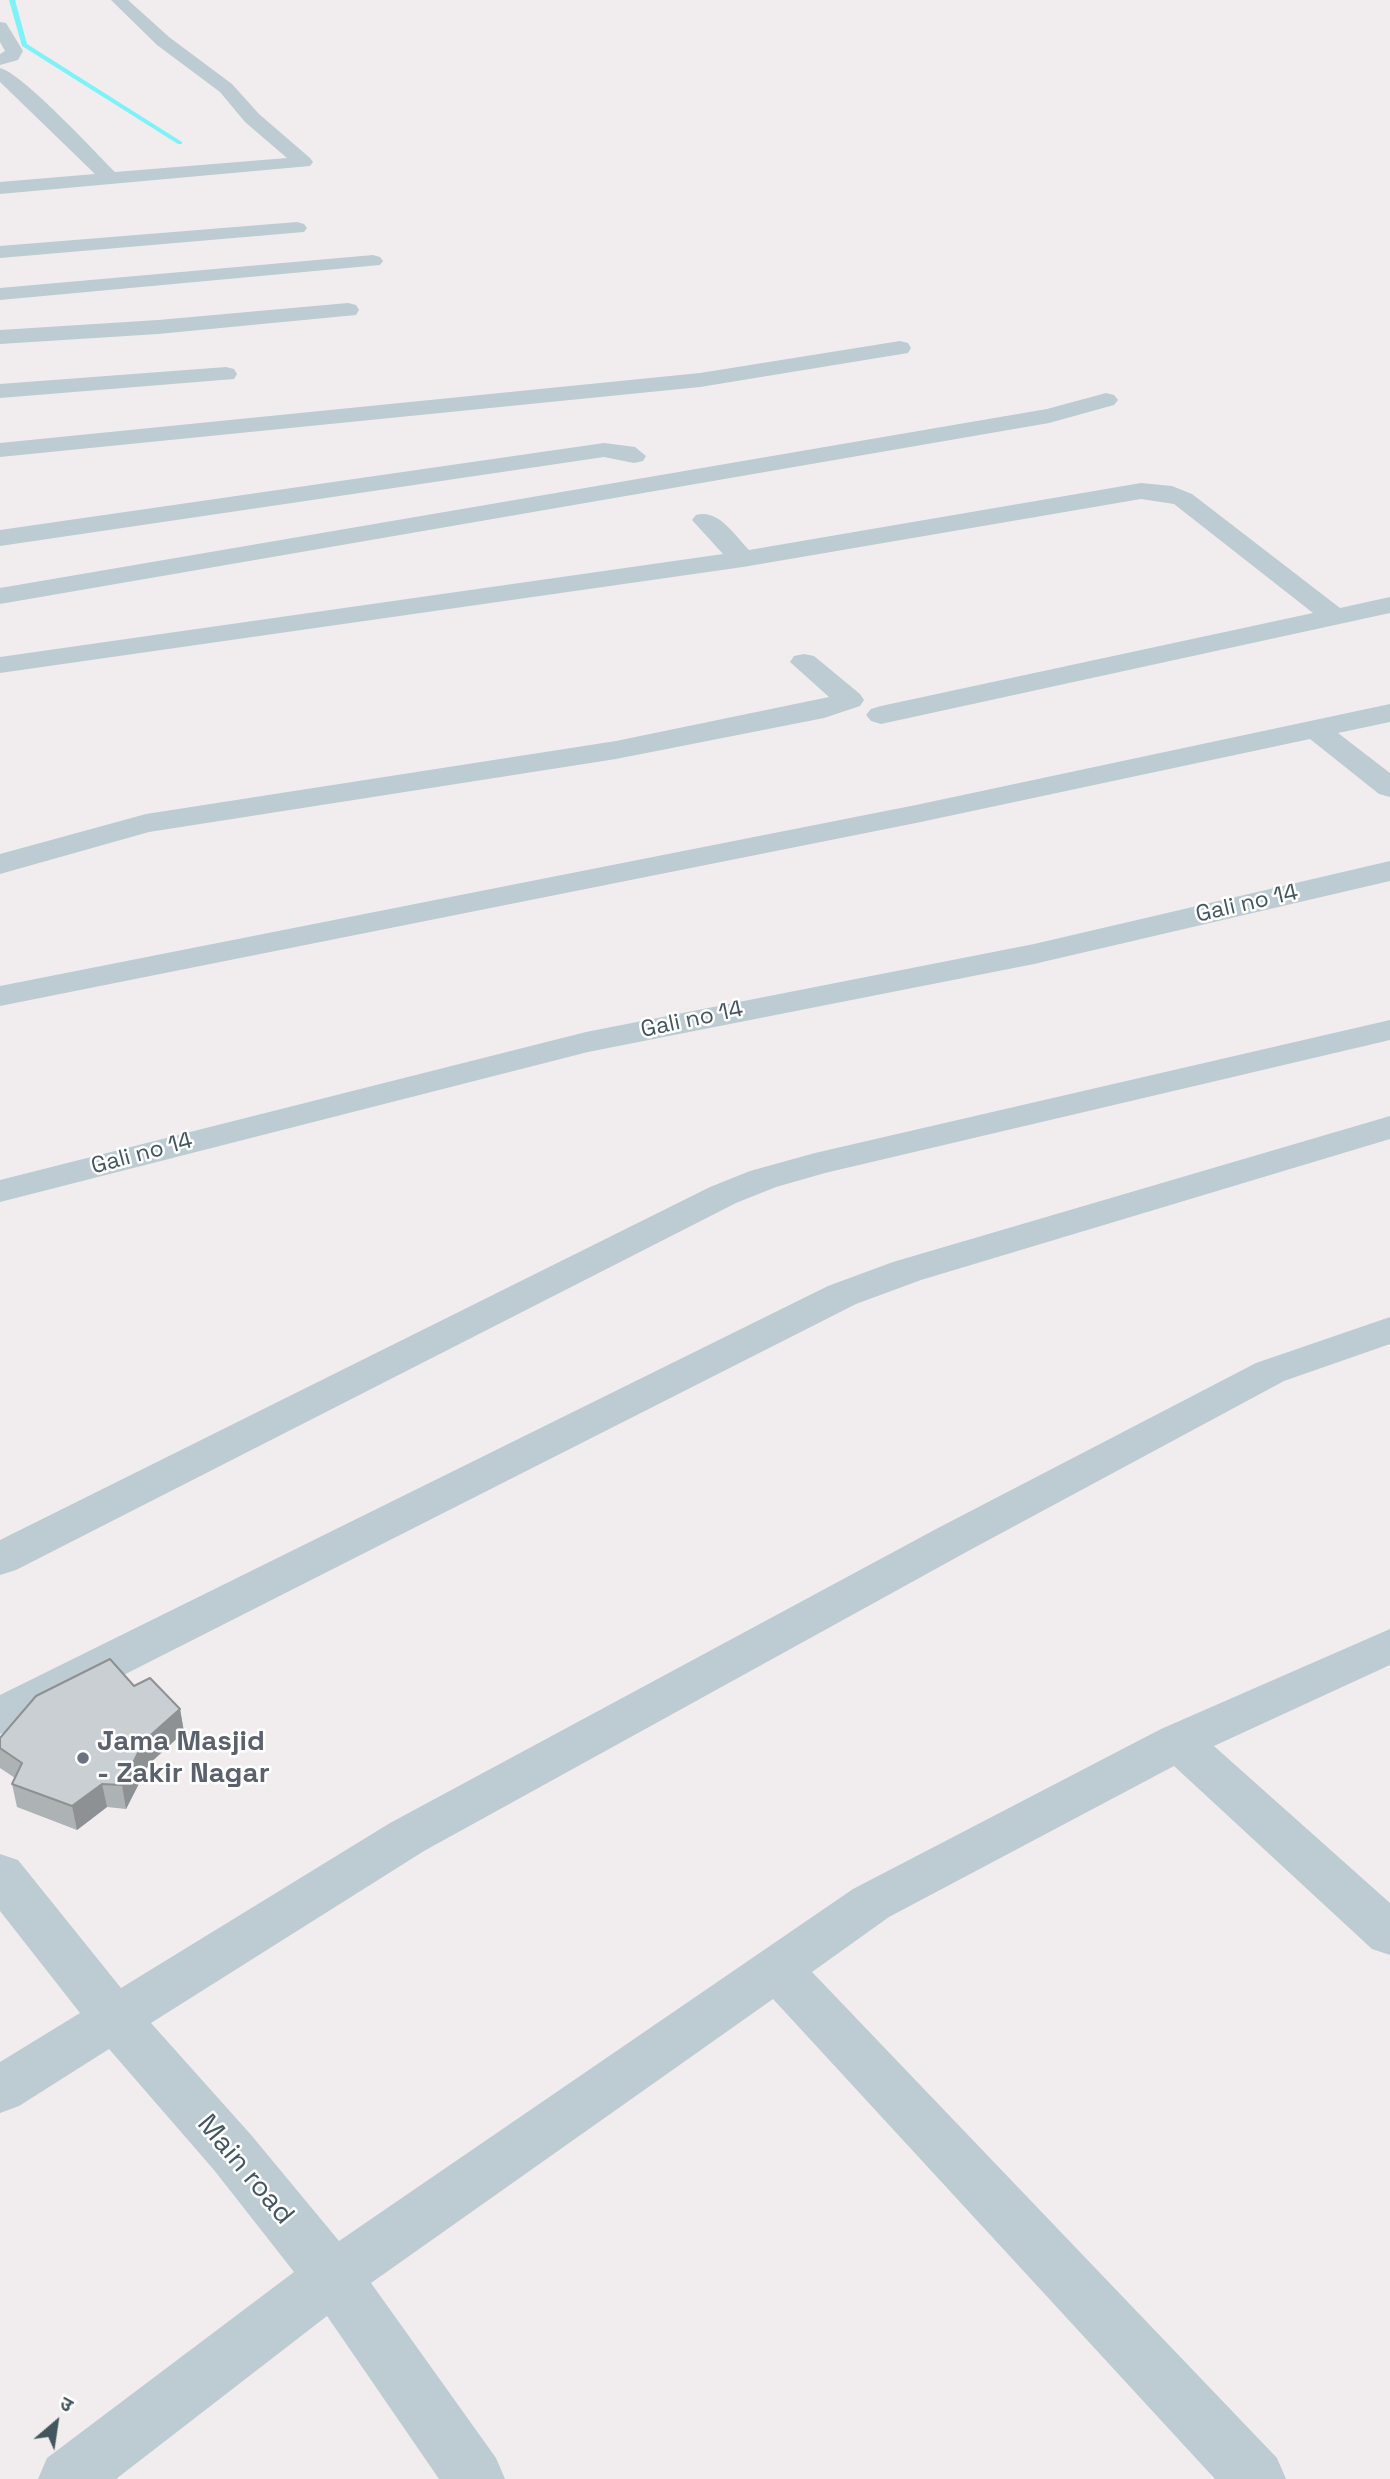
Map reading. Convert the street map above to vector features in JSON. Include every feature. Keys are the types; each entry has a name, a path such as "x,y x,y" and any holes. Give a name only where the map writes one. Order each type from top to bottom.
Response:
{"street":[{"path":"0,188 303,162 252,118 226,88 163,41 118,0"},
{"path":"0,27 13,51 12,56 0,60"},
{"path":"0,73 24,93 110,178"},
{"path":"0,233 129,225"},
{"path":"0,252 297,228"},
{"path":"0,293 373,261"},
{"path":"0,337 158,327 348,310"},
{"path":"0,450 701,380 900,348"},
{"path":"0,391 226,374"},
{"path":"0,596 1049,415 1106,400"},
{"path":"0,538 604,450 626,452 634,456"},
{"path":"0,665 743,559 1125,492 1157,492 1183,499 1335,617"},
{"path":"705,520 743,559"},
{"path":"881,715 1390,605"},
{"path":"2,858 146,822 616,750 824,709 850,700 804,662"},
{"path":"0,996 916,814 1390,713"},
{"path":"1314,728 1390,788"},
{"name":"Gali no 14","path":"0,1191 586,1042 791,999 1034,954 1390,871"},
{"path":"0,1559 723,1195 763,1179 828,1161 1390,1030"},
{"path":"0,1716 842,1295 906,1271 1390,1127"},
{"path":"0,2090 407,1837 954,1539 1270,1372 1390,1330"},
{"path":"68,2479 333,2277 871,1903 1178,1742 1390,1646"},
{"path":"1178,1742 1390,1934"},
{"name":"Main road","path":"0,1874 115,2020 233,2153 333,2277 475,2479"},
{"path":"777,1969 1256,2479"}],"building":[{"name":"Jama Masjid - Zakir Nagar","path":"110,1659 134,1686 150,1678 180,1709 144,1741 122,1785 102,1784 72,1806 12,1784 22,1763 0,1748 0,1738 36,1696"}],"waterway":[{"path":"12,0 24,45 180,143"}],"place":[{"name":"Jama Masjid - Zakir Nagar","path":"83,1758"}]}
